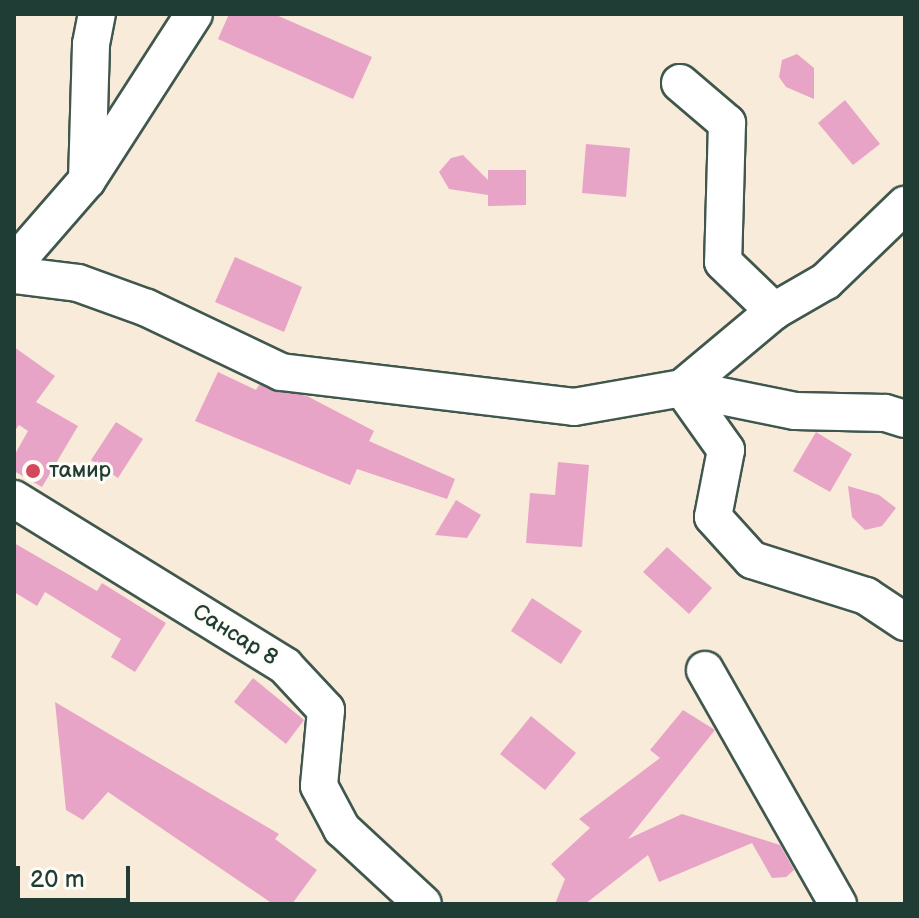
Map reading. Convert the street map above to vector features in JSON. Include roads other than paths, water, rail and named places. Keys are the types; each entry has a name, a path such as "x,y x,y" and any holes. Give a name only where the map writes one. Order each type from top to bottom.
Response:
{"street":[{"path":"87,180 91,44 97,14"},
{"path":"14,264 87,180 194,14"},
{"path":"680,83 727,123 723,262 774,311"},
{"path":"682,388 774,311 826,281 905,205"},
{"path":"14,275 78,283 119,298 281,372 574,407 682,388 795,411 885,413 905,419"},
{"path":"682,388 726,450 713,517 752,560 866,596 905,622"},
{"name":"Сансар 8","path":"14,499 285,666 326,710 319,786 342,829 423,904"},
{"path":"705,670 838,904"}],"place":[{"name":"тамир","path":"33,471"}]}
